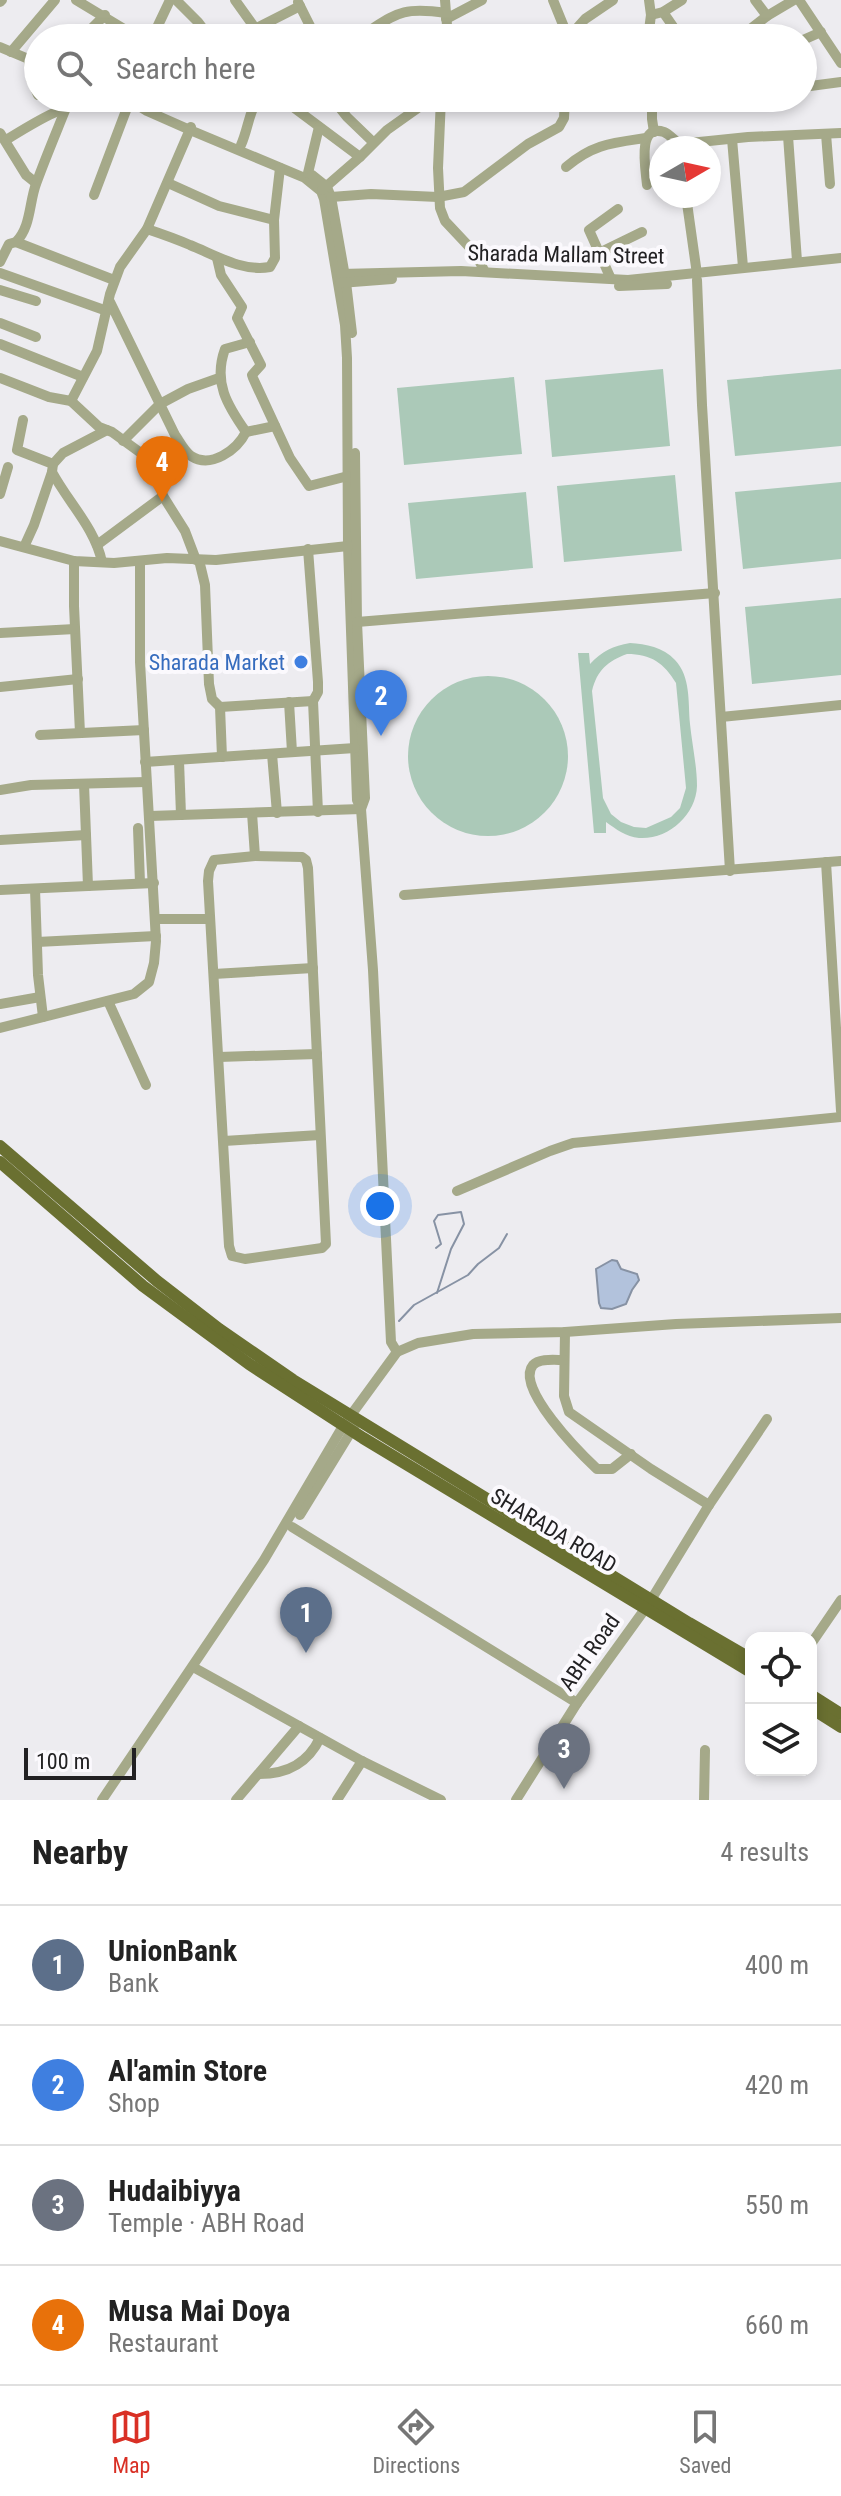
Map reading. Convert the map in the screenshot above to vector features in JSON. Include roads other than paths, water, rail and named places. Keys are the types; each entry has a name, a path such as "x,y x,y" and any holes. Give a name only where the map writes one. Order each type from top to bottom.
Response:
{"main road":[{"path":"0,1146 188,1306 343,1419"},
{"path":"0,1162 97,1247 189,1321 343,1419 654,1608 745,1668"},
{"path":"654,1608 745,1656"},
{"path":"817,1699 841,1714"},
{"path":"817,1712 841,1727"}],"street":[{"path":"35,24 55,0"},
{"path":"76,0 118,24"},
{"path":"160,24 173,0 200,24"},
{"path":"235,0 252,24"},
{"path":"445,0 447,24"},
{"path":"379,24 404,5 446,16 482,0"},
{"path":"553,0 562,24"},
{"path":"581,24 613,0"},
{"path":"649,0 650,24"},
{"path":"651,15 663,12 682,0"},
{"path":"755,0 767,16"},
{"path":"761,24 767,16 796,0 815,24"},
{"path":"262,24 299,3 309,24"},
{"path":"663,12 671,24"},
{"path":"96,24 105,15"},
{"path":"817,27 841,63"},
{"path":"817,34 821,32"},
{"path":"11,52 24,37"},
{"path":"0,47 24,58"},
{"path":"817,85 841,82"},
{"path":"36,183 26,175 3,137 55,112"},
{"path":"0,262 9,244 16,242 26,229 36,183 64,112"},
{"path":"94,195 130,112"},
{"path":"150,112 308,173 326,192 354,356 357,622 365,798 361,809"},
{"path":"241,145 251,112"},
{"path":"299,112 360,157"},
{"path":"343,112 373,142"},
{"path":"326,192 373,142 409,112"},
{"path":"441,112 438,197 445,221 475,253 485,272"},
{"path":"191,128 305,178 326,192 438,197 470,189 528,144 559,127 564,112"},
{"path":"647,185 652,112"},
{"path":"308,173 319,127"},
{"path":"71,401 97,351 114,280 127,254 147,229 191,128"},
{"path":"566,167 607,143 665,132 669,136"},
{"path":"721,140 841,133"},
{"path":"826,134 830,184"},
{"path":"788,136 797,261"},
{"path":"732,139 743,267"},
{"path":"147,229 192,245 217,258 253,267 270,267 275,258 274,220 280,168"},
{"path":"168,183 219,206 274,220"},
{"path":"688,208 697,277 730,871"},
{"path":"611,279 589,230 618,209"},
{"path":"599,253 642,232"},
{"path":"16,242 114,280"},
{"path":"217,258 221,275 242,307 237,317 261,365 252,375 253,378 290,458 308,485 348,476"},
{"name":"Sharada Mallam Street","path":"341,278 461,278 634,287 743,267 841,258"},
{"name":"Sharada Mallam Street","path":"341,278 485,272 628,280 841,265"},
{"path":"0,273 108,306 180,443 196,458 208,461 224,455 238,444 246,432 275,426"},
{"path":"110,1800 264,1560 343,1419 394,1347 374,984 361,809 357,800 348,546 347,358 341,278"},
{"path":"0,290 36,301"},
{"path":"0,323 36,337"},
{"path":"246,432 219,378 220,363 226,348 250,342"},
{"path":"0,344 83,377"},
{"path":"0,378 49,397 71,401 99,427 149,461 157,474 163,496 185,531 198,560 205,585 209,684 212,699 220,707 222,757"},
{"path":"123,441 160,404 188,389 219,378"},
{"path":"23,420 17,450 52,468 97,545 102,562"},
{"path":"24,547 52,468 63,453 107,430"},
{"path":"0,494 8,467"},
{"path":"97,545 163,496"},
{"path":"0,541 74,561 102,562 167,558 198,560 348,546"},
{"path":"308,549 318,682 318,692 313,701 318,812"},
{"path":"74,561 80,733"},
{"path":"0,1028 134,994 149,982 154,963 156,919 140,662 140,562"},
{"path":"357,622 715,593"},
{"path":"0,633 75,629"},
{"path":"0,687 78,679"},
{"path":"220,707 313,701"},
{"path":"289,702 292,752"},
{"path":"721,717 841,705"},
{"path":"40,735 144,730"},
{"path":"145,762 355,748"},
{"path":"272,754 277,813"},
{"path":"179,761 181,815"},
{"path":"0,790 31,785 146,782"},
{"path":"84,784 88,886"},
{"path":"150,816 361,809"},
{"path":"252,813 255,856"},
{"path":"138,828 140,883"},
{"path":"0,840 86,835"},
{"path":"255,856 299,856 306,860 326,1246 245,1259 234,1257 230,1251 208,881 212,863 217,859 255,856"},
{"path":"404,895 841,861"},
{"path":"457,1191 573,1143 841,1114 826,862"},
{"path":"0,890 154,883"},
{"path":"35,889 43,1017"},
{"path":"156,919 210,919"},
{"path":"37,942 156,936"},
{"path":"214,974 313,968"},
{"path":"0,1004 40,997"},
{"path":"108,1001 146,1085"},
{"path":"219,1057 317,1054"},
{"path":"224,1141 320,1135"},
{"path":"394,1347 473,1334 841,1318"},
{"path":"565,1332 564,1396 569,1412 709,1505"},
{"path":"564,1360 536,1363 530,1373 532,1389 550,1417 597,1469 612,1469 631,1454"},
{"path":"102,1800 292,1527 343,1419"},
{"name":"ABH Road","path":"516,1800 577,1703 654,1608 709,1505 767,1419"},
{"path":"292,1527 577,1703"},
{"path":"817,1635 841,1600"},
{"path":"195,1669 362,1761 441,1800"},
{"path":"236,1800 299,1726"},
{"path":"259,1774 275,1773 305,1761 320,1738"},
{"path":"704,1800 705,1750"},
{"path":"337,1800 362,1761"}],"water":[{"path":"612,1260 617,1261 621,1269 637,1274 639,1280 626,1304 612,1309 601,1308 596,1269"}],"waterway":[{"path":"436,1248 441,1244 434,1221 438,1215 461,1212 464,1224 451,1249 437,1293"},
{"path":"399,1321 414,1305 468,1275 499,1248 507,1234"}],"place":[{"name":"Musa Mai Doya","path":"162,502"},
{"name":"Sharada Market","path":"301,662"},
{"name":"Al'amin Store","path":"381,736"},
{"name":"UnionBank","path":"306,1653"},
{"name":"Hudaibiyya","path":"564,1789"}]}
